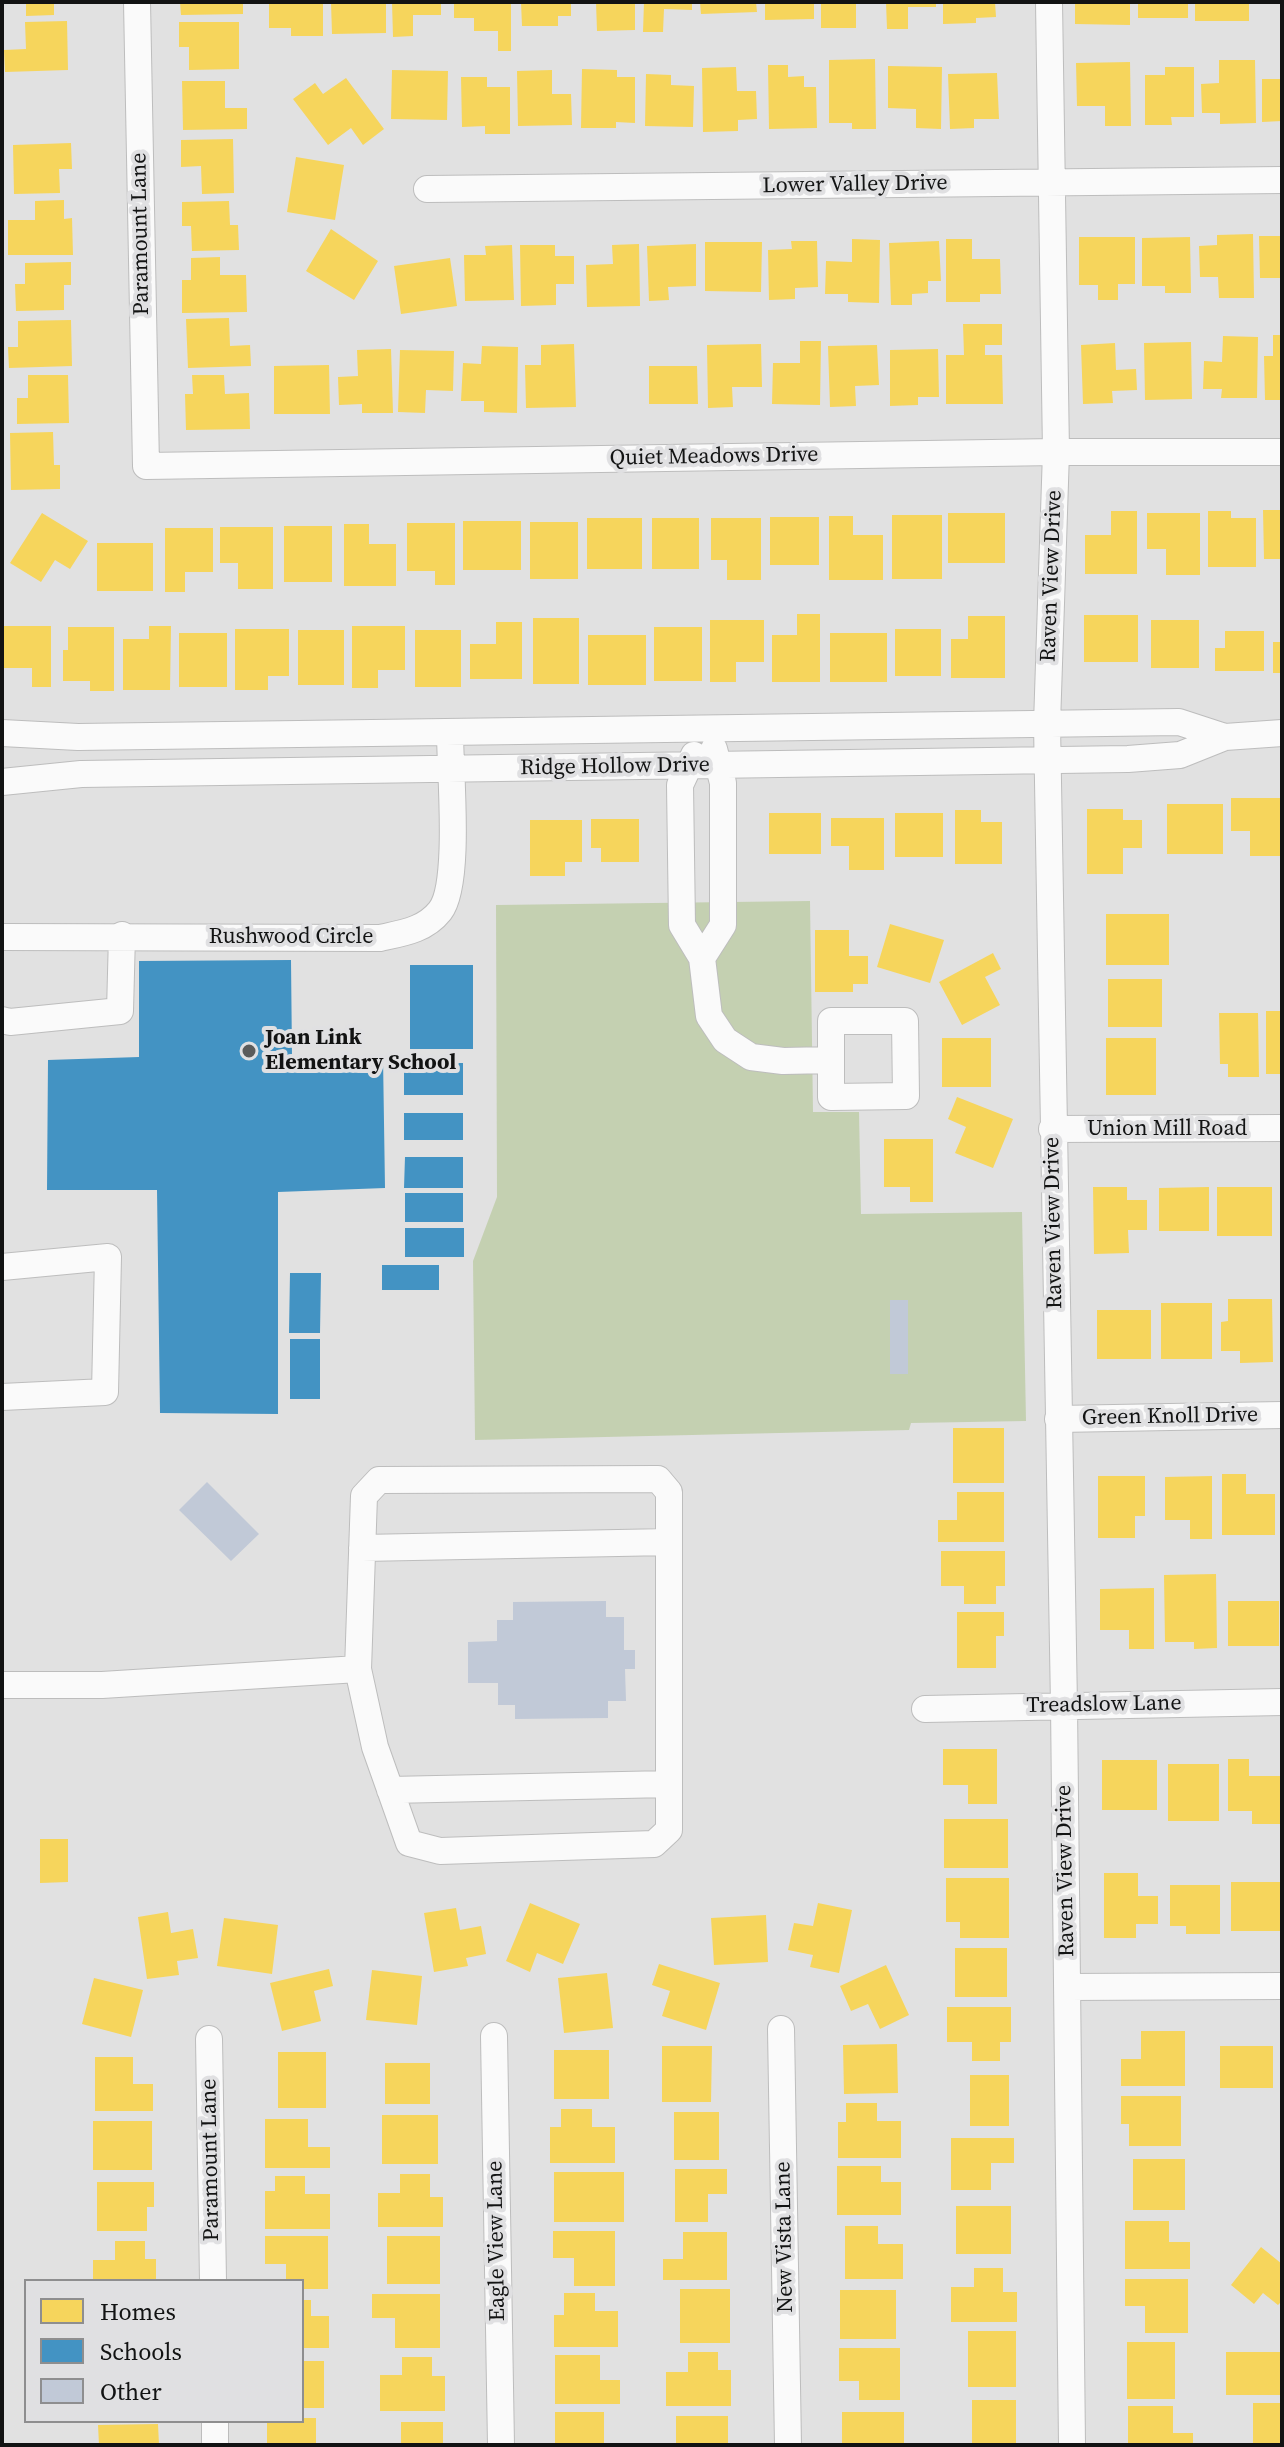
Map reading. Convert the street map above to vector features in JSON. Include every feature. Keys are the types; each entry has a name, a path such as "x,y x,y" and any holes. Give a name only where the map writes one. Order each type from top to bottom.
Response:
{"street":[{"name":"Paramount Lane","path":"137,2 146,466"},
{"name":"Raven View Drive","path":"1049,2 1056,452 1047,724 1064,1705 1072,2445"},
{"name":"Lower Valley Drive","path":"427,189 1282,180"},
{"name":"Quiet Meadows Drive","path":"146,466 1056,452 1282,452"},
{"name":"Ridge Hollow Drive","path":"2,733 78,737 1179,722 1225,737"},
{"path":"702,958 723,925 723,783 709,727"},
{"path":"709,727 680,785 682,925 702,958 709,1016 725,1040 751,1057 783,1061 831,1060"},
{"name":"Rushwood Circle","path":"2,937 380,938 418,930 442,909 452,872 450,733"},
{"name":"Ridge Hollow Drive","path":"2,782 81,774 1049,761 1180,755 1225,737 1282,733"},
{"path":"2,1020 10,1022 120,1011 122,935"},
{"name":"Union Mill Road","path":"1052,1129 1282,1128"},
{"path":"2,1267 108,1257 105,1392 2,1397"},
{"name":"Green Knoll Drive","path":"1058,1419 1282,1415"},
{"path":"658,1479 669,1492 669,1830 654,1844 440,1851 409,1843 375,1747 358,1669 362,1548 364,1496 379,1480 658,1479"},
{"path":"362,1548 669,1542"},
{"path":"2,1685 102,1685 358,1669"},
{"name":"Treadslow Lane","path":"925,1709 1282,1702"},
{"path":"390,1790 669,1784"},
{"path":"1067,1987 1282,1986"},
{"name":"New Vista Lane","path":"781,2029 788,2445"},
{"name":"Eagle View Lane","path":"494,2036 501,2445"},
{"name":"Paramount Lane","path":"209,2039 213,2279"},
{"path":"215,2423 215,2445"}],"green space":[{"path":"810,901 813,1112 859,1112 861,1214 1022,1212 1026,1421 911,1423 909,1430 475,1440 473,1261 497,1197 496,905"}],"building: Homes":[{"path":"26,2 54,2 54,15 26,16"},
{"path":"180,2 243,2 243,14 181,15"},
{"path":"269,2 323,2 323,36 291,36 291,28 269,28"},
{"path":"331,2 386,2 386,33 332,34"},
{"path":"392,2 441,2 441,15 413,15 413,36 393,37"},
{"path":"454,2 511,2 511,51 498,51 498,31 474,31 474,18 454,18"},
{"path":"521,2 571,2 571,16 558,16 558,26 522,26"},
{"path":"596,2 635,2 635,30 597,31"},
{"path":"644,2 692,2 692,10 664,9 663,32 643,32"},
{"path":"700,2 756,2 757,12 701,14"},
{"path":"765,2 814,2 814,19 765,20"},
{"path":"821,2 856,2 856,28 821,28"},
{"path":"886,2 936,2 936,7 908,7 908,29 887,29"},
{"path":"943,2 995,2 996,17 976,18 976,23 943,24"},
{"path":"1075,2 1130,2 1130,25 1075,24"},
{"path":"1138,2 1188,2 1188,18 1138,18"},
{"path":"1195,2 1249,2 1249,21 1195,21"},
{"path":"67,21 68,70 5,72 4,50 26,49 25,22"},
{"path":"179,22 239,22 239,69 189,70 189,47 179,47"},
{"path":"875,59 876,129 852,129 852,123 829,123 829,60"},
{"path":"1219,60 1255,60 1256,123 1220,124 1220,113 1202,113 1201,84 1219,83"},
{"path":"1130,62 1131,126 1105,126 1105,106 1077,106 1076,63"},
{"path":"768,65 788,65 788,77 804,76 804,87 816,87 817,128 769,129"},
{"path":"888,66 942,67 941,129 916,128 916,109 888,108"},
{"path":"736,67 737,91 756,91 757,119 738,120 738,131 703,132 702,68"},
{"path":"1165,67 1194,67 1194,117 1171,117 1172,125 1145,125 1145,75 1165,75"},
{"path":"582,69 617,70 617,77 635,77 635,123 616,122 616,128 581,128"},
{"path":"392,70 448,71 447,120 391,119"},
{"path":"552,70 552,94 571,94 572,125 518,126 517,71"},
{"path":"997,73 999,119 974,119 974,128 950,129 948,74"},
{"path":"646,74 671,75 671,85 694,86 693,127 645,126"},
{"path":"461,77 487,77 487,87 510,87 510,134 485,134 485,126 462,127"},
{"path":"346,78 384,129 363,145 351,128 328,145 293,99 315,83 323,94"},
{"path":"1262,79 1282,79 1282,121 1262,122"},
{"path":"182,81 225,81 225,108 247,108 247,129 183,130"},
{"path":"233,139 234,193 202,194 201,166 181,167 181,140"},
{"path":"71,143 72,169 59,169 60,193 14,194 13,145"},
{"path":"296,157 344,165 335,220 287,212"},
{"path":"64,200 64,219 72,218 73,255 8,255 8,220 35,220 35,201"},
{"path":"229,201 230,225 238,225 239,250 192,251 191,226 182,226 182,202"},
{"path":"331,229 378,261 354,300 306,271"},
{"path":"1253,234 1254,298 1219,298 1218,277 1200,277 1199,246 1217,245 1217,235"},
{"path":"1259,236 1282,236 1282,278 1260,278"},
{"path":"1079,237 1135,237 1135,284 1118,284 1118,300 1098,300 1098,285 1079,285"},
{"path":"1190,237 1191,293 1165,293 1165,286 1142,286 1142,238"},
{"path":"852,239 880,240 879,303 848,302 848,294 825,294 826,261 852,262"},
{"path":"946,239 972,239 972,259 1000,259 1001,294 980,294 980,302 946,302"},
{"path":"791,241 817,241 818,287 795,288 795,299 769,300 768,250 792,249"},
{"path":"939,241 941,281 928,281 928,293 912,294 912,305 891,305 889,243"},
{"path":"705,242 762,242 761,292 705,291"},
{"path":"639,244 640,306 587,307 586,265 613,264 612,245"},
{"path":"696,244 696,286 668,287 669,300 649,301 647,246"},
{"path":"512,245 514,300 465,301 464,255 486,255 485,246"},
{"path":"520,245 555,245 555,256 574,256 574,284 556,284 556,305 521,306"},
{"path":"220,257 220,275 246,275 247,312 182,313 182,280 191,280 191,258"},
{"path":"450,258 457,306 401,314 394,266"},
{"path":"71,262 71,285 64,285 64,310 16,311 15,284 25,284 25,263"},
{"path":"229,318 230,346 250,345 251,366 188,368 186,319"},
{"path":"71,320 72,366 9,368 8,347 18,347 18,321"},
{"path":"963,324 1002,324 1002,345 985,345 985,355 1002,355 1003,404 946,404 946,355 964,355"},
{"path":"1273,335 1282,335 1282,400 1265,400 1264,356 1273,356"},
{"path":"1223,336 1258,337 1257,398 1221,398 1222,389 1203,389 1204,361 1222,362"},
{"path":"800,341 821,341 820,405 772,404 773,363 800,363"},
{"path":"1191,342 1192,399 1145,400 1144,343"},
{"path":"1115,343 1116,370 1136,369 1137,390 1112,391 1113,403 1083,404 1081,345"},
{"path":"574,344 576,407 526,408 525,365 541,365 541,345"},
{"path":"761,344 762,387 732,387 733,407 708,408 707,345"},
{"path":"877,345 879,385 855,386 856,406 830,407 828,346"},
{"path":"482,346 518,347 517,413 484,412 484,401 461,401 463,363 481,364"},
{"path":"391,349 393,413 362,413 362,404 339,405 338,377 358,376 357,350"},
{"path":"938,349 939,397 918,397 918,405 890,406 890,350"},
{"path":"400,350 454,351 453,391 426,390 425,413 398,412"},
{"path":"329,365 330,414 274,414 274,366"},
{"path":"649,366 697,366 698,404 649,404"},
{"path":"28,375 68,375 69,423 17,424 17,398 28,398"},
{"path":"192,375 224,375 225,394 249,393 250,429 186,430 185,394 193,394"},
{"path":"53,432 54,465 60,465 60,489 11,490 10,433"},
{"path":"1263,510 1282,510 1282,559 1264,559"},
{"path":"1111,511 1137,511 1137,574 1085,574 1085,535 1111,535"},
{"path":"1208,511 1231,511 1231,518 1256,518 1256,567 1208,567"},
{"path":"42,513 88,541 70,569 55,560 41,582 10,563"},
{"path":"948,513 1005,513 1005,563 948,563"},
{"path":"1147,513 1200,513 1200,575 1166,575 1166,549 1147,549"},
{"path":"892,515 942,515 942,579 892,579"},
{"path":"829,516 853,516 853,535 883,535 883,580 829,580"},
{"path":"770,517 819,517 819,565 770,565"},
{"path":"587,518 642,518 642,569 587,569"},
{"path":"652,518 699,518 699,569 652,569"},
{"path":"711,518 761,518 761,580 727,580 727,560 711,560"},
{"path":"463,521 521,521 521,570 463,570"},
{"path":"530,522 578,522 578,579 530,579"},
{"path":"407,523 455,523 455,585 435,585 435,571 407,571"},
{"path":"344,524 369,524 369,544 396,544 396,586 344,586"},
{"path":"284,526 332,526 332,582 284,582"},
{"path":"220,527 273,527 273,589 238,589 238,563 220,563"},
{"path":"165,528 213,528 213,572 185,572 185,592 165,592"},
{"path":"97,543 153,543 153,591 97,591"},
{"path":"797,614 820,614 820,682 772,682 772,635 797,635"},
{"path":"1084,615 1138,615 1138,662 1084,662"},
{"path":"968,616 1005,616 1005,678 951,678 951,639 968,639"},
{"path":"533,618 579,618 579,684 533,684"},
{"path":"710,620 764,620 764,662 736,662 736,682 710,682"},
{"path":"1151,620 1199,620 1199,668 1151,668"},
{"path":"496,622 522,622 522,679 470,679 470,644 496,644"},
{"path":"2,626 51,626 51,687 32,687 32,668 2,668"},
{"path":"149,626 171,626 170,690 123,690 123,639 149,639"},
{"path":"352,626 405,626 405,670 378,670 378,688 352,688"},
{"path":"68,627 114,627 114,691 90,691 90,681 63,681 63,650 68,650"},
{"path":"654,627 702,627 702,681 654,681"},
{"path":"235,629 289,629 289,676 268,676 268,690 235,690"},
{"path":"895,629 941,629 941,676 895,676"},
{"path":"298,630 344,630 344,685 298,685"},
{"path":"415,630 461,630 461,687 415,687"},
{"path":"1225,631 1264,631 1264,671 1215,671 1215,648 1225,648"},
{"path":"179,633 227,633 227,687 179,687"},
{"path":"830,633 887,633 887,682 830,682"},
{"path":"588,635 646,635 646,685 588,685"},
{"path":"1273,642 1282,642 1282,673 1273,673"},
{"path":"1231,798 1282,798 1282,856 1250,856 1250,831 1231,831"},
{"path":"1167,804 1223,804 1223,854 1167,854"},
{"path":"1087,809 1123,809 1123,820 1142,820 1142,848 1123,848 1123,874 1087,874"},
{"path":"955,810 981,810 981,822 1002,822 1002,864 955,864"},
{"path":"769,813 821,813 821,854 769,854"},
{"path":"895,813 943,813 943,857 895,857"},
{"path":"831,818 884,818 884,870 849,870 849,846 831,846"},
{"path":"591,819 639,819 639,862 601,862 601,848 591,848"},
{"path":"530,820 582,820 582,862 565,862 565,876 530,876"},
{"path":"1106,914 1169,914 1169,965 1106,965"},
{"path":"890,924 944,940 930,983 877,967"},
{"path":"815,930 849,930 849,956 868,956 868,984 853,984 853,992 815,992"},
{"path":"993,953 1001,969 985,977 1000,1005 962,1025 939,982"},
{"path":"1108,979 1162,979 1162,1027 1108,1027"},
{"path":"1266,1011 1282,1011 1282,1074 1266,1074"},
{"path":"1219,1013 1258,1013 1259,1077 1228,1077 1228,1064 1220,1064"},
{"path":"942,1038 991,1038 991,1087 942,1087"},
{"path":"1106,1038 1156,1038 1156,1095 1106,1095"},
{"path":"957,1097 1013,1119 993,1168 955,1153 966,1127 948,1119"},
{"path":"884,1139 933,1139 933,1202 910,1202 910,1187 884,1187"},
{"path":"1093,1187 1127,1187 1127,1200 1147,1200 1147,1230 1128,1230 1129,1253 1094,1254"},
{"path":"1209,1187 1209,1231 1159,1231 1159,1188"},
{"path":"1217,1187 1272,1187 1272,1236 1217,1236"},
{"path":"1228,1299 1272,1299 1273,1362 1240,1363 1240,1351 1221,1351 1221,1322 1228,1321"},
{"path":"1161,1303 1212,1303 1212,1359 1161,1359"},
{"path":"1097,1310 1151,1310 1151,1359 1097,1359"},
{"path":"953,1428 1004,1428 1004,1483 953,1483"},
{"path":"1222,1474 1246,1474 1246,1494 1275,1494 1275,1535 1222,1535"},
{"path":"1098,1476 1145,1476 1145,1516 1135,1516 1135,1538 1098,1538"},
{"path":"1212,1476 1212,1539 1190,1539 1190,1520 1165,1520 1165,1477"},
{"path":"957,1492 1004,1492 1004,1542 938,1542 938,1520 957,1520"},
{"path":"941,1551 1005,1551 1005,1586 996,1586 996,1604 964,1604 964,1586 941,1586"},
{"path":"1216,1574 1217,1648 1194,1649 1194,1642 1165,1642 1164,1575"},
{"path":"1154,1588 1154,1649 1129,1649 1129,1630 1100,1630 1100,1589"},
{"path":"1228,1601 1279,1601 1279,1646 1228,1646"},
{"path":"957,1612 1004,1612 1004,1636 996,1636 996,1668 957,1668"},
{"path":"943,1749 997,1749 997,1804 968,1804 968,1785 943,1785"},
{"path":"1228,1759 1249,1759 1249,1776 1280,1776 1280,1824 1252,1824 1252,1811 1228,1811"},
{"path":"1102,1760 1157,1760 1157,1810 1102,1810"},
{"path":"1168,1764 1219,1764 1219,1821 1168,1821"},
{"path":"944,1819 1008,1819 1008,1868 944,1868"},
{"path":"40,1839 68,1839 68,1882 40,1883"},
{"path":"1104,1873 1138,1873 1138,1896 1158,1896 1158,1924 1136,1924 1136,1938 1104,1938"},
{"path":"946,1878 1009,1878 1009,1938 960,1938 960,1922 946,1922"},
{"path":"1231,1882 1282,1882 1282,1931 1231,1931"},
{"path":"1170,1885 1220,1885 1220,1934 1186,1934 1186,1926 1170,1926"},
{"path":"530,1903 580,1924 563,1964 537,1953 530,1972 506,1961"},
{"path":"818,1903 852,1910 839,1973 810,1967 813,1955 788,1950 794,1923 813,1926"},
{"path":"456,1908 460,1930 481,1926 486,1954 466,1958 468,1966 434,1972 424,1913"},
{"path":"168,1912 171,1933 193,1929 198,1958 177,1961 179,1975 147,1979 138,1917"},
{"path":"766,1915 768,1962 714,1965 711,1918"},
{"path":"224,1918 278,1925 272,1974 217,1966"},
{"path":"955,1948 1007,1948 1007,1997 955,1997"},
{"path":"659,1964 720,1983 706,2030 662,2016 670,1991 652,1985"},
{"path":"886,1965 909,2015 880,2029 868,2004 851,2011 840,1986"},
{"path":"329,1969 333,1986 314,1991 321,2021 282,2031 270,1983"},
{"path":"372,1970 422,1976 417,2025 366,2020"},
{"path":"607,1973 613,2028 564,2033 558,1978"},
{"path":"94,1978 143,1990 131,2037 82,2024"},
{"path":"947,2007 1011,2007 1011,2042 1000,2042 1000,2061 972,2061 972,2042 947,2042"},
{"path":"1141,2031 1185,2031 1185,2086 1121,2086 1121,2059 1141,2059"},
{"path":"897,2044 898,2093 844,2094 843,2045"},
{"path":"662,2046 712,2046 711,2102 662,2102"},
{"path":"1220,2046 1273,2046 1273,2088 1220,2088"},
{"path":"554,2050 609,2050 609,2099 554,2099"},
{"path":"278,2052 326,2052 326,2108 278,2108"},
{"path":"95,2057 133,2057 133,2084 153,2084 153,2111 95,2111"},
{"path":"385,2063 430,2063 430,2104 385,2104"},
{"path":"970,2075 1009,2075 1009,2126 970,2126"},
{"path":"1121,2096 1181,2096 1181,2146 1129,2146 1129,2124 1121,2124"},
{"path":"846,2103 877,2103 877,2121 901,2121 901,2158 838,2158 838,2122 846,2122"},
{"path":"561,2109 592,2109 592,2127 615,2127 615,2163 550,2163 550,2127 561,2127"},
{"path":"674,2112 719,2112 719,2160 674,2160"},
{"path":"382,2115 438,2115 438,2164 382,2164"},
{"path":"265,2119 308,2119 308,2147 330,2147 330,2168 265,2168"},
{"path":"93,2121 152,2121 152,2170 93,2170"},
{"path":"951,2138 1014,2138 1014,2163 991,2163 991,2190 951,2190"},
{"path":"1133,2159 1185,2159 1185,2210 1133,2210"},
{"path":"837,2166 881,2166 881,2182 901,2182 901,2215 837,2215"},
{"path":"675,2169 727,2169 727,2194 708,2194 708,2222 675,2222"},
{"path":"554,2172 624,2172 624,2222 554,2222"},
{"path":"400,2174 430,2174 430,2197 443,2197 443,2227 378,2227 378,2193 400,2193"},
{"path":"275,2176 305,2176 305,2194 330,2194 330,2229 265,2229 265,2191 275,2191"},
{"path":"97,2182 154,2182 154,2207 147,2207 147,2231 97,2231"},
{"path":"956,2206 1011,2206 1011,2254 956,2254"},
{"path":"1125,2221 1169,2221 1169,2242 1190,2242 1190,2269 1125,2269"},
{"path":"845,2226 878,2226 878,2244 903,2244 903,2279 845,2279"},
{"path":"553,2231 615,2231 615,2286 574,2286 574,2258 553,2258"},
{"path":"683,2232 727,2232 727,2280 663,2280 663,2259 683,2259"},
{"path":"265,2236 328,2236 328,2289 304,2289 304,2279 286,2279 286,2264 265,2264"},
{"path":"387,2236 440,2236 440,2284 387,2284"},
{"path":"115,2241 145,2241 145,2259 156,2259 156,2279 93,2279 93,2260 115,2260"},
{"path":"1261,2247 1282,2264 1282,2301 1278,2305 1263,2293 1254,2304 1231,2285"},
{"path":"974,2268 1003,2268 1003,2292 1017,2292 1017,2322 951,2322 951,2287 974,2287"},
{"path":"1125,2279 1188,2279 1188,2333 1145,2333 1145,2306 1125,2306"},
{"path":"680,2289 730,2289 730,2343 680,2343"},
{"path":"840,2290 896,2290 896,2339 840,2339"},
{"path":"564,2293 595,2293 595,2311 618,2311 618,2347 554,2347 554,2315 564,2315"},
{"path":"372,2294 440,2294 440,2348 395,2348 395,2318 372,2318"},
{"path":"304,2300 311,2300 311,2316 329,2316 329,2348 304,2348"},
{"path":"968,2331 1016,2331 1016,2387 968,2387"},
{"path":"1127,2342 1175,2342 1175,2399 1127,2399"},
{"path":"839,2348 900,2348 900,2400 859,2400 859,2381 839,2381"},
{"path":"688,2352 718,2352 718,2370 731,2370 731,2406 666,2406 666,2372 688,2372"},
{"path":"1226,2352 1282,2352 1282,2395 1226,2395"},
{"path":"555,2355 600,2355 600,2380 620,2380 620,2404 555,2404"},
{"path":"402,2357 432,2357 432,2376 445,2376 445,2411 380,2411 380,2375 402,2375"},
{"path":"304,2361 324,2361 324,2408 304,2408"},
{"path":"972,2400 1016,2400 1016,2445 972,2445"},
{"path":"1253,2403 1282,2403 1282,2445 1253,2445"},
{"path":"1128,2406 1173,2406 1173,2433 1193,2433 1193,2445 1128,2445"},
{"path":"555,2412 604,2412 604,2445 555,2445"},
{"path":"842,2412 904,2412 904,2445 842,2445"},
{"path":"676,2416 728,2416 728,2445 676,2445"},
{"path":"304,2418 316,2418 316,2445 267,2445 267,2423 304,2423"},
{"path":"401,2422 443,2422 443,2445 401,2445"},
{"path":"158,2424 159,2445 99,2445 98,2425"}],"building: Schools":[{"path":"291,960 292,1057 383,1057 385,1188 278,1192 278,1414 160,1413 157,1190 47,1190 48,1060 139,1057 139,961"},
{"path":"410,965 473,965 473,1049 410,1049"},
{"path":"404,1063 463,1063 463,1095 404,1095"},
{"path":"404,1113 463,1113 463,1140 404,1140"},
{"path":"405,1157 463,1157 463,1188 404,1188"},
{"path":"405,1193 463,1193 463,1222 405,1222"},
{"path":"405,1228 464,1228 464,1257 405,1257"},
{"path":"382,1265 439,1265 439,1290 382,1290"},
{"path":"290,1273 321,1273 320,1333 289,1333"},
{"path":"290,1339 320,1339 320,1399 290,1399"}],"building: Other":[{"path":"890,1300 908,1300 908,1374 890,1374"},
{"path":"207,1482 259,1534 231,1561 179,1510"},
{"path":"606,1601 606,1617 624,1617 624,1650 635,1650 635,1669 625,1669 626,1701 608,1701 608,1718 515,1719 515,1705 498,1705 498,1683 468,1683 468,1642 497,1641 497,1620 513,1620 513,1602"}],"place":[{"name":"Joan Link Elementary School","path":"249,1051"}]}
